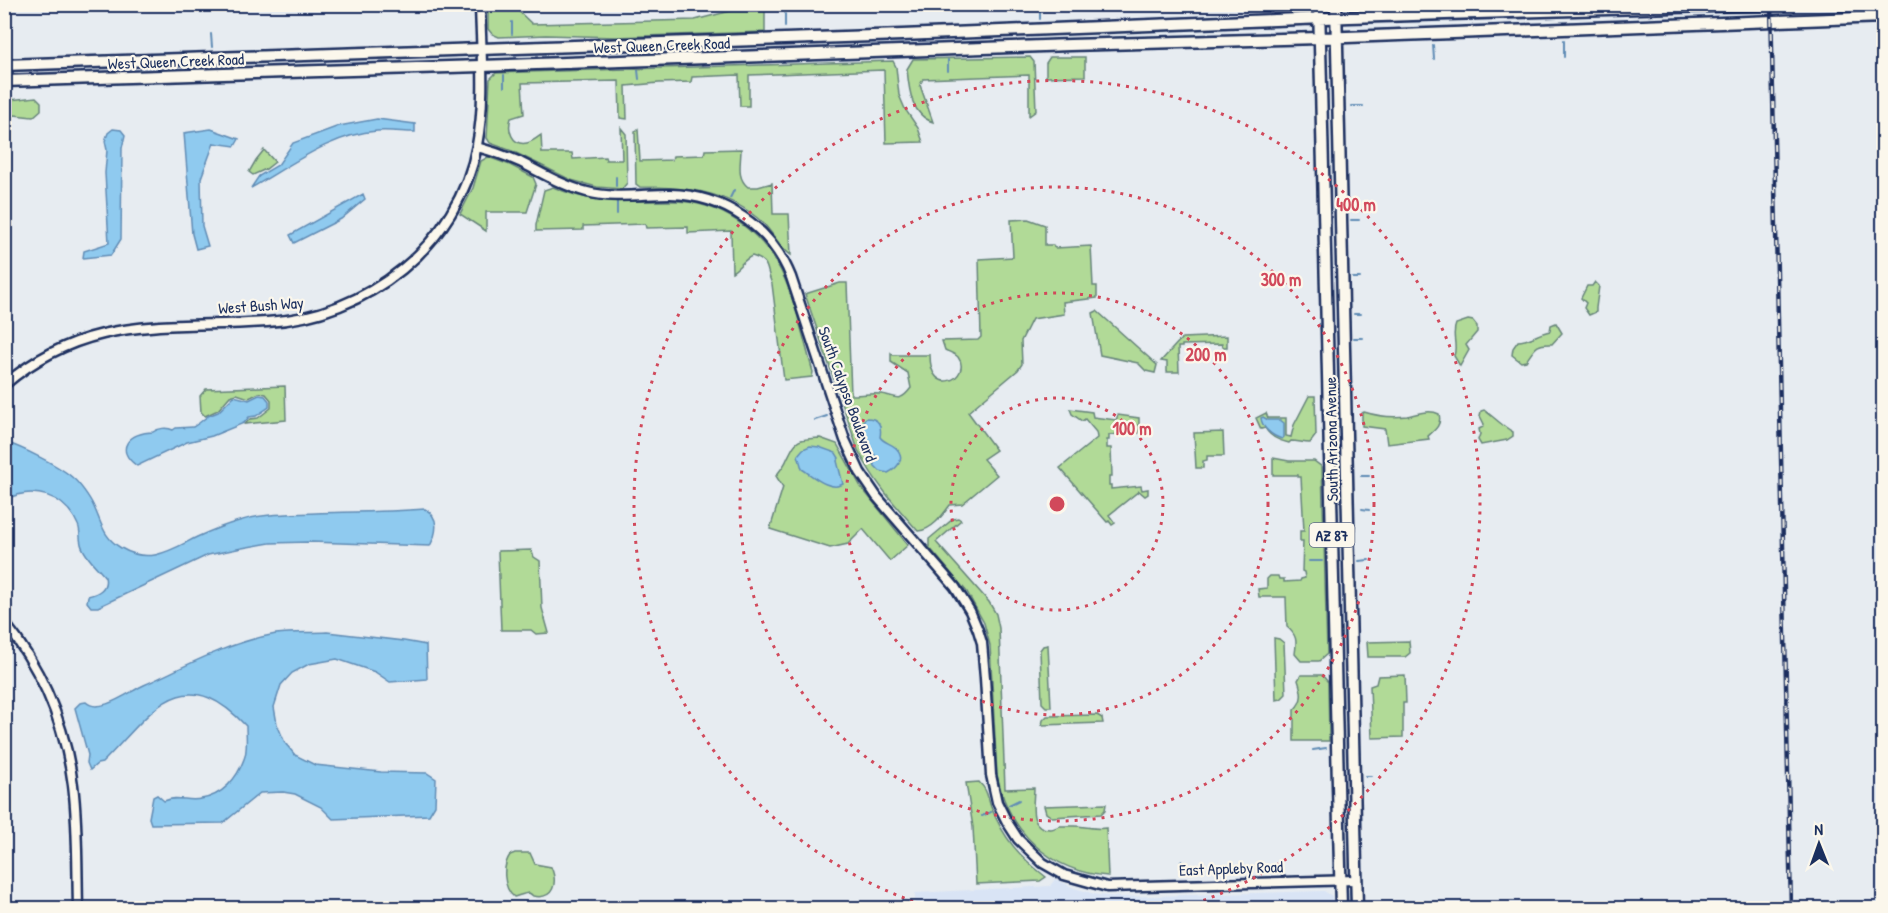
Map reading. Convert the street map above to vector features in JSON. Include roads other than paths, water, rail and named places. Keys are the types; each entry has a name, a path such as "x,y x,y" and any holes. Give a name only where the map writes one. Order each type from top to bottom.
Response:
{"main road":[{"name":"South Arizona Avenue","path":"1319,4 1340,880"},
{"name":"South Arizona Avenue","path":"1336,4 1357,909"},
{"name":"West Queen Creek Road","path":"4,64 481,49 1336,17 1774,4"},
{"name":"West Queen Creek Road","path":"4,81 1884,17"},
{"path":"1325,240 1341,240"},
{"name":"AZ 87","path":"1340,880 1341,909"}],"street":[{"name":"West Bush Way","path":"4,386 56,351 110,332 159,325 290,321 333,310 361,298 402,270 421,253 442,227 462,192 477,147 482,110 480,4"},
{"name":"South Calypso Boulevard","path":"477,147 504,155 561,183 589,192 606,195 670,194 704,198 730,208 765,235 786,264 845,440 865,480 955,587 975,621 984,656 993,790 1002,813 1018,839 1043,862 1064,874 1107,887"},
{"path":"4,622 24,648 37,671 62,732 74,787 78,909"},
{"name":"East Appleby Road","path":"1107,887 1356,880"}],"water":[{"path":"377,119 415,124 415,132 377,131 343,138 311,152 251,188 259,176 278,165 293,143 339,126"},
{"path":"113,129 121,130 125,135 122,148 121,239 111,255 83,258 84,251 109,243 105,141 108,133"},
{"path":"211,129 239,139 235,146 214,143 201,178 202,226 208,246 196,249 192,234 184,133"},
{"path":"363,194 365,199 341,219 294,243 290,235"},
{"path":"259,395 265,396 269,401 269,407 256,416 249,417 244,423 212,436 187,442 137,466 126,454 127,443 137,435 163,428 173,430 193,427 218,412 234,396 249,400"},
{"path":"866,418 877,421 880,426 880,437 899,452 900,462 888,473 880,471 874,465 875,455 861,441 863,437 860,431 861,423"},
{"path":"1261,418 1284,423 1282,439 1265,428"},
{"path":"5,442 40,457 73,478 90,500 110,539 121,548 141,555 169,551 218,528 248,518 277,514 425,509 430,512 435,521 434,536 430,546 270,543 208,555 98,607 91,607 87,602 88,596 103,588 105,577 88,557 80,541 79,527 65,506 57,500 37,493 26,493 5,500"},
{"path":"810,446 836,453 839,458 837,461 843,484 827,485 802,469 798,455"},
{"path":"327,632 426,645 427,679 390,682 375,672 337,659 309,664 292,673 281,685 274,707 277,724 285,743 295,755 315,765 381,772 427,773 436,779 435,805 429,815 333,819 321,807 295,794 283,792 260,793 223,823 151,824 149,818 153,797 157,795 164,801 196,800 209,797 222,790 233,780 244,759 246,726 223,706 202,696 184,695 167,701 151,712 102,763 90,770 75,708 80,703 86,702 98,706 106,704 208,655 241,643 282,633"}],"waterway":[{"path":"1040,8 1040,19"},
{"path":"785,14 785,27"},
{"path":"512,22 512,34"},
{"path":"211,34 212,47"},
{"path":"1564,40 1564,57"},
{"path":"1433,45 1434,59"},
{"path":"948,60 948,71"},
{"path":"638,70 639,79"},
{"path":"504,75 504,87"},
{"path":"1352,106 1363,106"},
{"path":"616,177 616,186"},
{"path":"730,198 734,190"},
{"path":"617,202 617,214"},
{"path":"1351,220 1359,220"},
{"path":"1353,278 1360,278"},
{"path":"1354,314 1360,314"},
{"path":"1354,338 1362,338"},
{"path":"815,420 827,416"},
{"path":"1361,476 1369,476"},
{"path":"1362,509 1369,510"},
{"path":"1311,524 1321,524"},
{"path":"1359,561 1369,560"},
{"path":"1309,561 1322,561"},
{"path":"1313,750 1326,748"},
{"path":"1365,776 1371,776"},
{"path":"1009,805 1019,800"},
{"path":"982,816 991,812"},
{"path":"1181,861 1181,871"}],"railway":[{"path":"1771,4 1791,908"}]}
